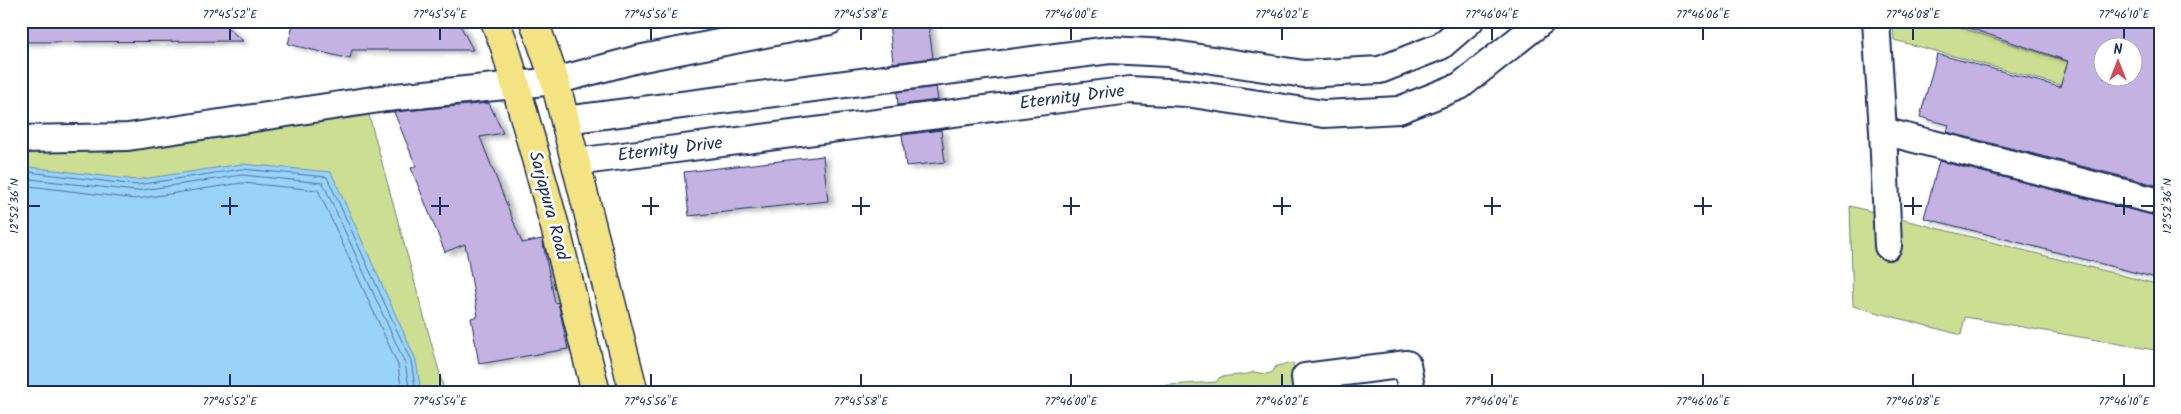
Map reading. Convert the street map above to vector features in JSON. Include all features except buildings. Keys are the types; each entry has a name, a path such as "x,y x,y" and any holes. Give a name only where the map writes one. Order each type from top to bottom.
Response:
{"main road":[{"name":"Sarjapura Road","path":"495,21 505,47 557,234 596,393"},
{"name":"Sarjapura Road","path":"534,21 555,80 634,393"}],"street":[{"path":"21,139 128,137 386,98 555,80 638,59 830,21"},
{"path":"565,120 1110,50 1167,53 1304,74 1380,70 1440,46 1470,21"},
{"name":"Eternity Drive","path":"576,162 1130,90 1186,93 1324,114 1399,110 1460,86 1542,21"},
{"path":"1876,21 1888,246"},
{"path":"1883,131 2160,202"},
{"path":"1307,393 1304,377 1407,364 1412,393"}],"green space":[{"path":"1893,21 1940,21 2094,70 2094,88 2144,88 2144,86 2160,91 2160,112 1894,40"},
{"path":"367,108 445,393 21,393 21,149"},
{"path":"1850,206 2160,285 2160,351 1965,317 1961,335 1853,306"},
{"path":"1293,363 1298,393 1129,393 1153,386 1216,382 1220,377 1253,372 1267,374 1273,372 1276,366"}],"water":[{"path":"242,164 331,172 416,360 421,393 21,393 21,166 136,180"}]}
